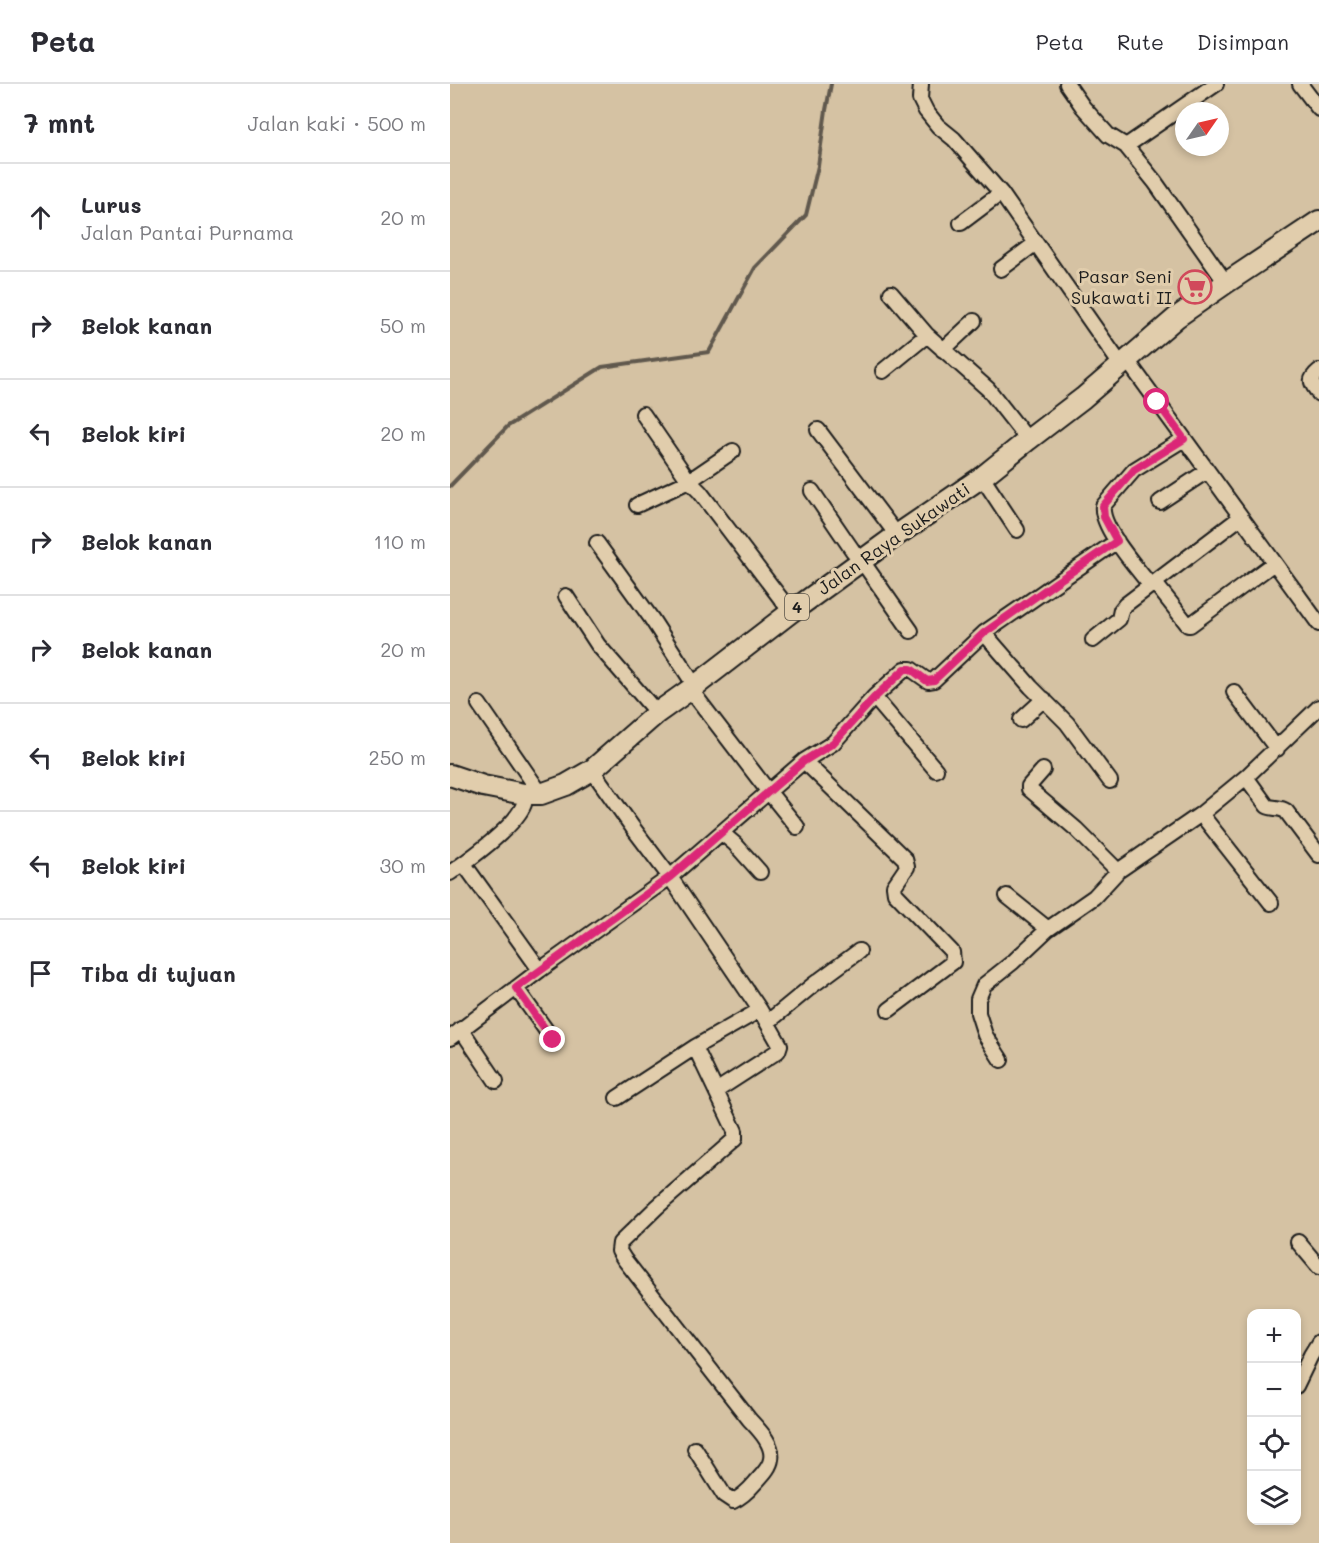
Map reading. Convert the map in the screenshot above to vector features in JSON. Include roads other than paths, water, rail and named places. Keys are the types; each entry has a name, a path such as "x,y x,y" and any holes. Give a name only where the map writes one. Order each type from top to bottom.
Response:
{"highway":[{"name":"Jalan Raya Sukawati","path":"532,794 566,784 592,770 657,713 897,535 982,477 1083,398 1174,320 1319,221"},
{"path":"450,775 483,786 532,794"}],"street":[{"path":"921,84 920,99 926,111 1001,193 1319,624"},
{"path":"1067,84 1083,107 1108,135 1126,146 1155,182 1226,283"},
{"path":"1126,146 1216,84"},
{"path":"1300,84 1319,109"},
{"path":"961,223 1001,193"},
{"path":"1001,269 1036,243"},
{"path":"891,293 943,351 988,389 1028,440"},
{"path":"943,351 974,321"},
{"path":"883,371 927,335"},
{"path":"1319,371 1311,380 1319,394"},
{"path":"643,414 693,486 792,612"},
{"path":"818,430 897,535"},
{"path":"1184,439 1134,470 1103,506 1104,517 1117,541 1150,585 1158,587 1190,626 1274,564"},
{"path":"637,505 693,486 733,451"},
{"path":"1160,502 1207,471"},
{"path":"982,477 1017,530"},
{"path":"812,491 911,631"},
{"path":"1093,640 1119,619 1122,608 1241,517"},
{"path":"496,1081 455,1033 670,877 804,761 833,743 874,698 905,669 911,669 927,681 934,680 984,633 1117,541"},
{"path":"597,543 651,618 692,687 797,827"},
{"path":"566,596 598,645 657,713"},
{"path":"984,633 1031,687 1067,723 1110,781"},
{"path":"1233,692 1277,749"},
{"path":"874,698 936,770"},
{"path":"1021,720 1044,699"},
{"path":"450,873 501,834 532,794 479,704"},
{"path":"1001,1060 985,1035 978,1013 978,999 984,985 1048,929 1094,897 1118,871 1201,814 1246,777 1319,707"},
{"path":"804,761 904,859 907,867 894,886 895,893 952,952 953,962 889,1010"},
{"path":"592,770 670,877 780,1043 778,1050 716,1091"},
{"path":"1043,770 1029,789 1076,829 1118,871"},
{"path":"1246,777 1267,806 1281,808 1286,812 1319,855"},
{"path":"1201,814 1271,903"},
{"path":"722,833 760,872"},
{"path":"464,864 540,970"},
{"path":"1007,896 1048,929"},
{"path":"617,1098 695,1047 764,1016 813,985 859,951"},
{"path":"516,988 553,1040"},
{"path":"694,1449 724,1496 733,1501 742,1496 764,1473 772,1458 761,1432 748,1419 624,1258 619,1247 620,1243 657,1206 735,1139 735,1131 695,1047"},
{"path":"1298,1242 1319,1267"},
{"path":"1301,1376 1319,1342"}],"waterway":[{"path":"450,486 508,426 602,367 709,352 755,268 806,215 818,166 831,84"}],"place":[{"name":"Pasar Seni Sukawati II","path":"1195,287"}]}
